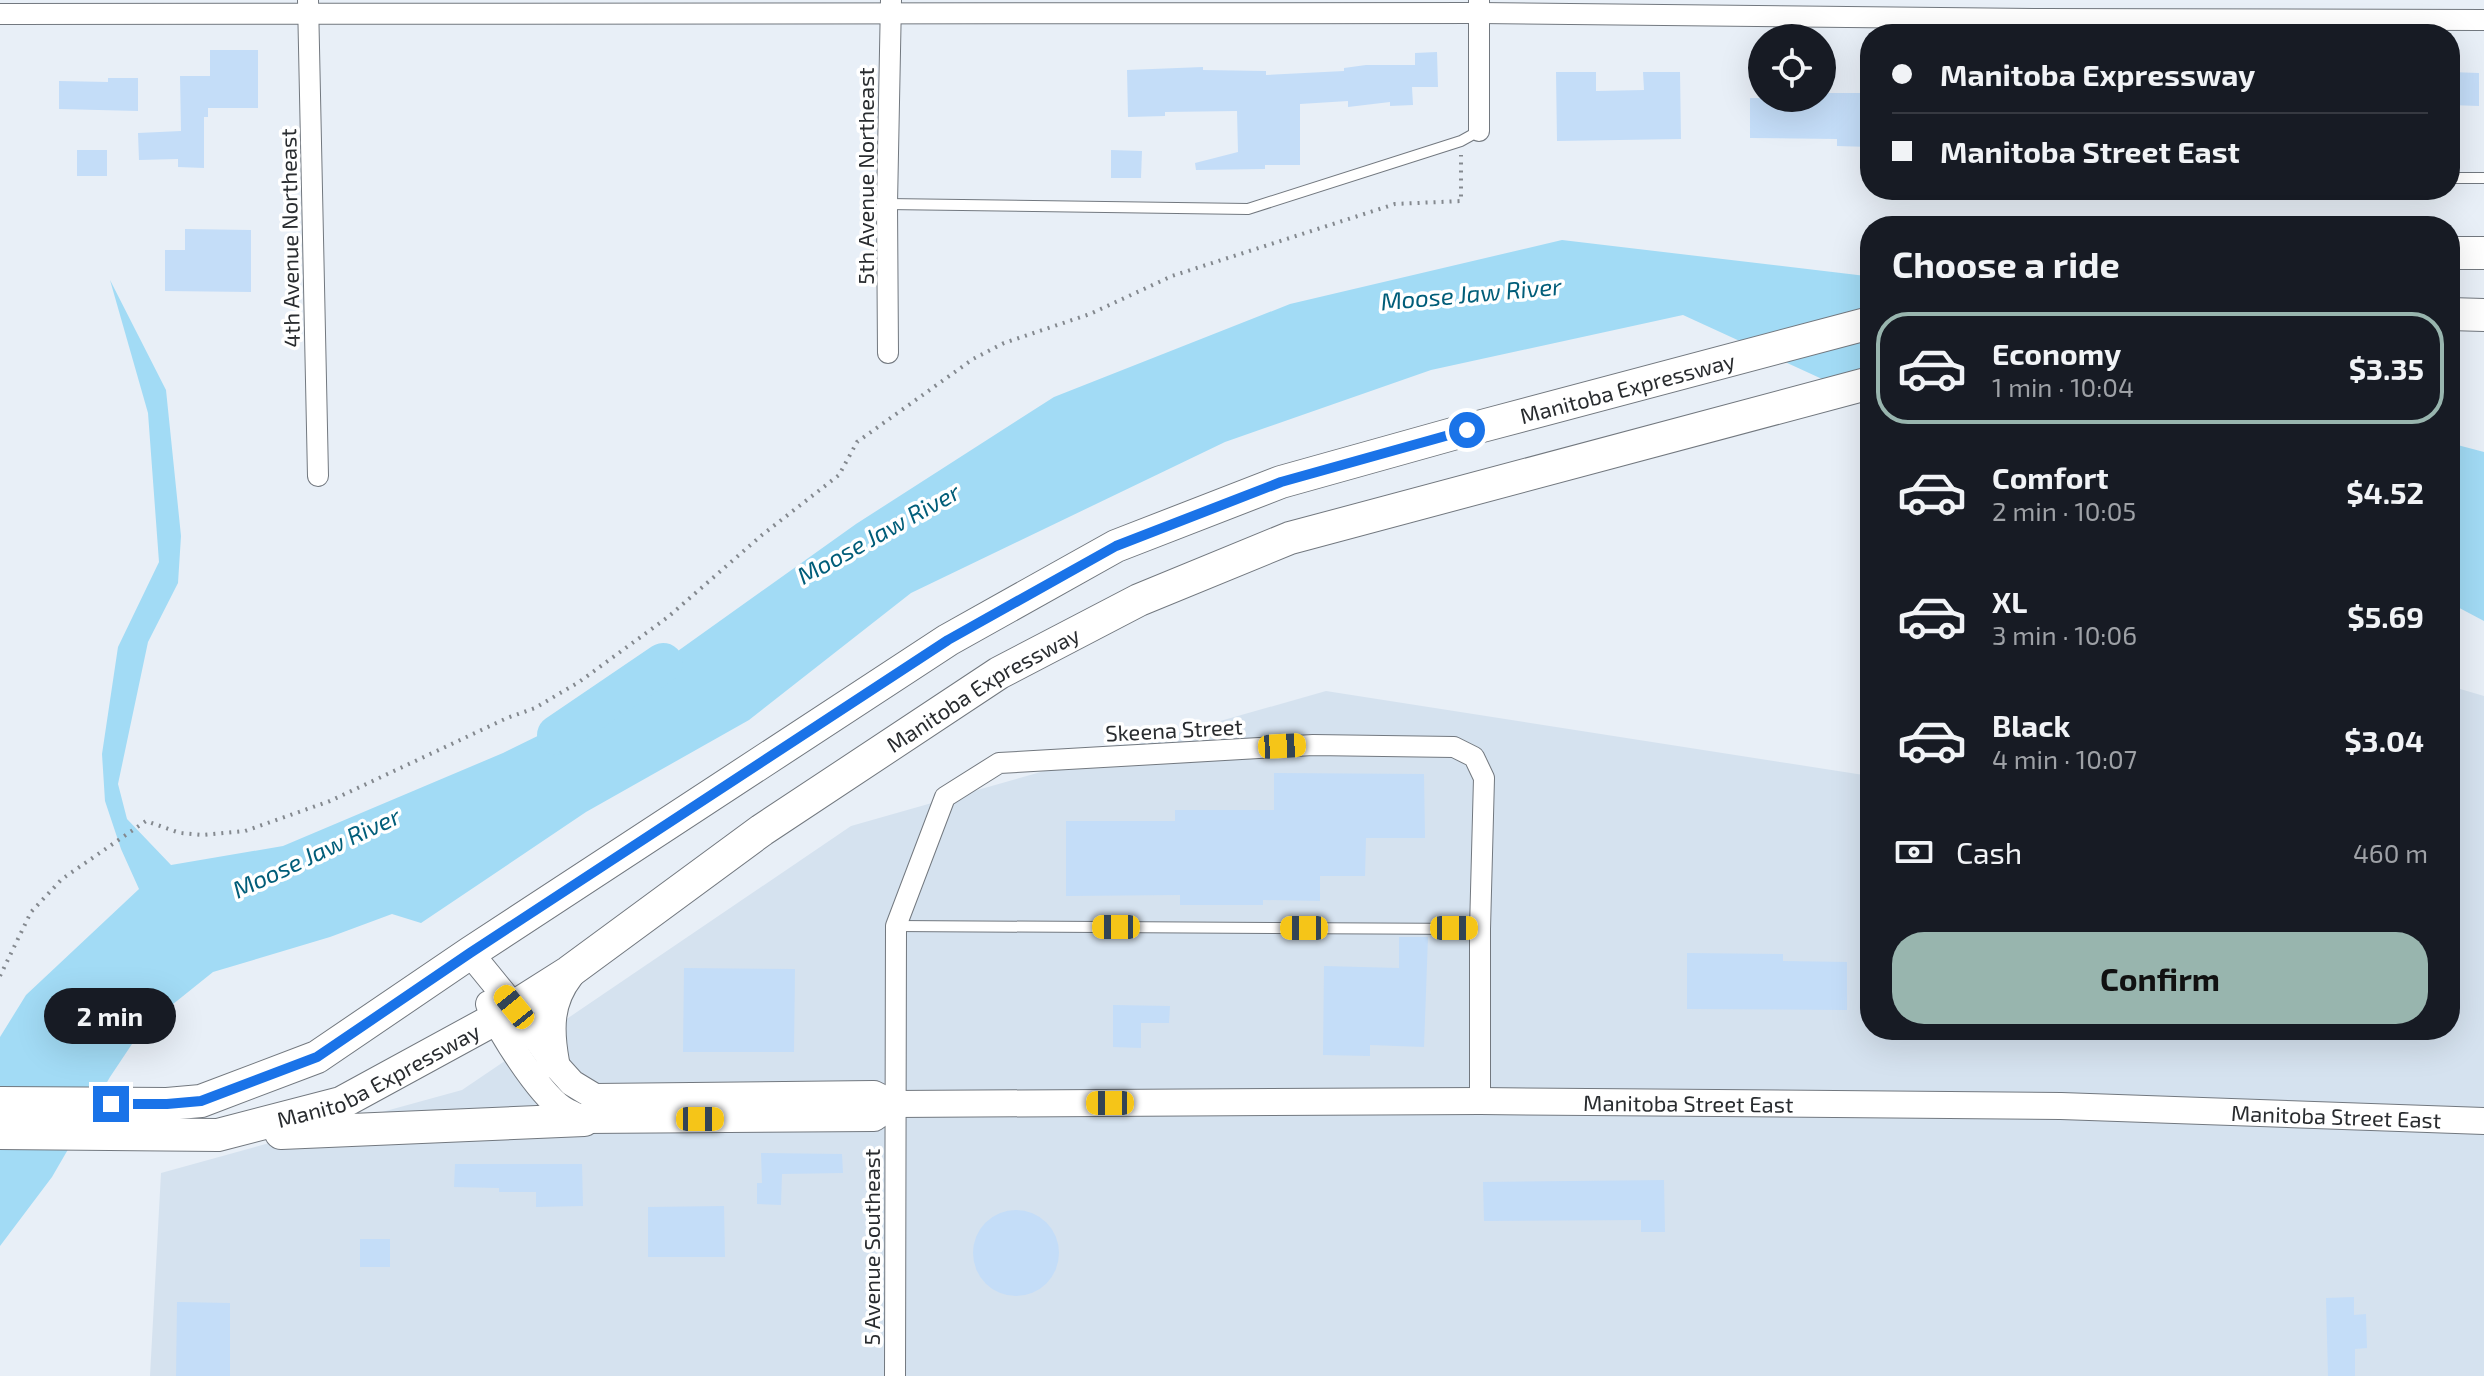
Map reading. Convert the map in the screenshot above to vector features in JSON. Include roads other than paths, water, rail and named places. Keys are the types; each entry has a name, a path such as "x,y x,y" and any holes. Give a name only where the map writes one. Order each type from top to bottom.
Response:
{"main road":[{"path":"2460,253 2484,253"},
{"path":"2460,314 2484,315"},
{"name":"Manitoba Expressway","path":"168,1119 201,1101 317,1057 470,953 948,640 1116,546 1281,482 1860,326"},
{"name":"Manitoba Expressway","path":"168,1119 218,1135 341,1103 504,1013 569,972 762,830 985,681 1139,600 1290,538 1860,386"},
{"path":"553,1062 549,1041 550,1009 557,989 569,972"},
{"path":"0,1103 168,1119"},
{"path":"0,1133 168,1119"},
{"path":"218,1135 584,1120"}],"street":[{"name":"5th Avenue Northeast","path":"888,353 891,6"},
{"path":"1470,136 1479,6"},
{"path":"0,14 308,7 1479,6 2037,10 2060,24"},
{"name":"4th Avenue Northeast","path":"308,7 318,476"},
{"path":"2203,24 2484,20"},
{"name":"Skeena Street","path":"896,926 945,797 999,763 1313,745 1454,747 1474,757 1484,778 1480,1101"},
{"name":"5 Avenue Southeast","path":"895,1376 896,926"},
{"name":"Manitoba Street East","path":"470,953 542,1089 561,1108 584,1120 874,1118 894,1111 1480,1101 2061,1106 2484,1121"},
{"name":"Manitoba Street East","path":"504,1013 572,1083 595,1097 874,1094 894,1111"}],"lane":[{"path":"887,204 1248,209 1470,136"},
{"path":"2460,178 2484,178"},
{"path":"896,926 1480,929"}],"water":[{"path":"1562,240 1860,275 1860,396 1683,315 1431,370 1225,442 911,593 749,720 586,812 421,923 392,914 330,937 213,972 142,1029 110,1077 52,1177 0,1246 0,1037 26,995 139,889 105,801 102,754 118,647 159,562 148,413 110,280 166,390 181,536 178,583 148,642 118,784 127,819 171,865 283,846 503,753 605,703 856,524 1054,397 1290,304"},
{"path":"2460,446 2484,452 2484,621 2460,608"}],"waterway":[{"name":"Moose Jaw River","path":"557,735 663,663"}]}
